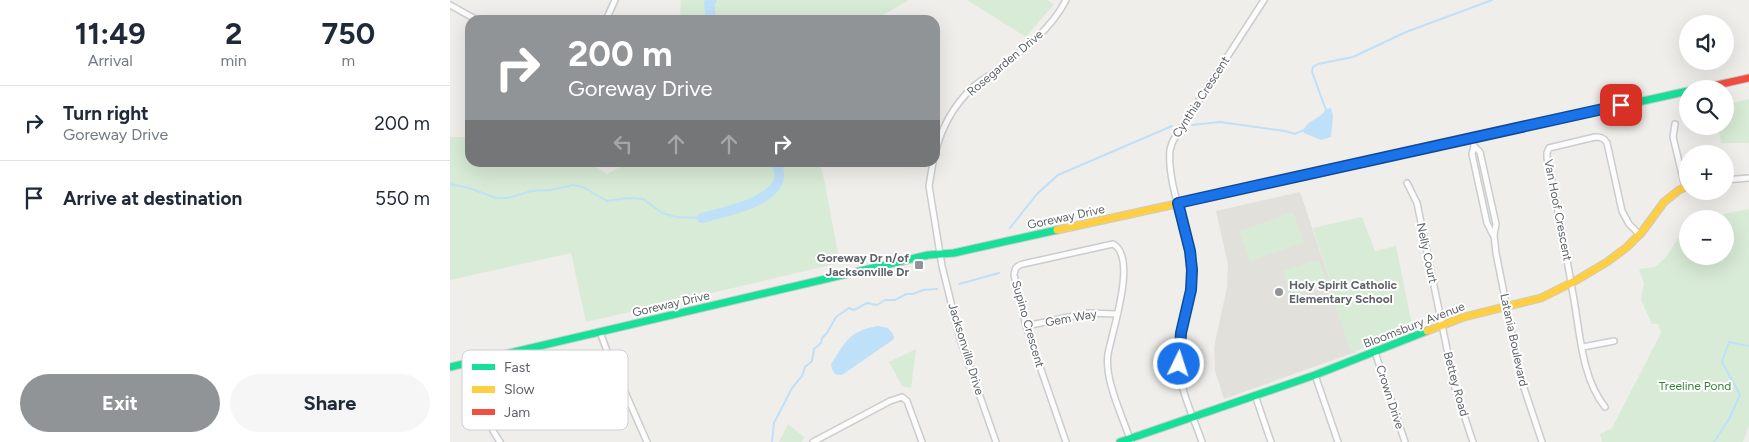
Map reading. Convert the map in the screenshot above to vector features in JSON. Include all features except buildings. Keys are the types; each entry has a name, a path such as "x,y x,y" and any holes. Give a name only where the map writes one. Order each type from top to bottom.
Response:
{"street":[{"path":"608,15 615,0"},
{"name":"Rosegarden Drive","path":"940,136 948,120 972,88 1049,25 1066,0"},
{"name":"Cynthia Crescent","path":"1202,442 1181,380 1179,364 1181,333 1191,290 1192,270 1190,251 1170,160 1172,143 1264,0"},
{"path":"450,5 468,15"},
{"path":"1734,81 1749,78"},
{"name":"Goreway Drive","path":"521,350 922,257 954,253 1178,203 1473,142 1679,93"},
{"path":"1675,124 1673,137 1679,160"},
{"name":"Van Hoof Crescent","path":"1571,283 1559,210 1547,158 1550,148 1595,137 1605,140 1622,211 1629,224 1640,235"},
{"name":"Latania Boulevard","path":"1473,142 1472,154 1487,224 1494,235"},
{"name":"Latania Boulevard","path":"1473,142 1480,152 1496,224 1494,235 1521,379 1542,442"},
{"path":"932,167 929,186 940,254"},
{"path":"1734,179 1749,178"},
{"name":"Nelly Court","path":"1407,183 1417,203 1442,326"},
{"name":"Bloomsbury Avenue","path":"1120,442 1131,440 1315,375 1469,315 1541,298 1607,263 1640,235 1664,202 1679,191"},
{"name":"Supino Crescent","path":"1066,442 1026,326 1014,270 1018,266 1113,244 1119,247 1122,252 1125,266 1124,282 1107,366 1111,384 1131,440"},
{"name":"Jacksonville Drive","path":"940,254 960,339 996,442"},
{"path":"1571,283 1586,366 1597,397 1605,407"},
{"name":"Gem Way","path":"1026,326 1088,313 1117,314"},
{"name":"Bettey Road","path":"1442,326 1455,388 1473,442"},
{"path":"600,332 607,350"},
{"path":"1583,347 1614,341"},
{"name":"Crown Drive","path":"1375,352 1405,442"},
{"path":"1315,375 1338,442"},
{"path":"1255,395 1271,442"},
{"path":"813,442 890,401 902,397 908,400 922,442"},
{"path":"628,398 648,442"},
{"path":"493,430 500,442"}],"shaded area":[{"name":"Holy Spirit Catholic Elementary School","path":"1300,192 1331,284 1332,296 1351,350 1356,352 1224,399 1215,371 1214,348 1227,287 1228,265 1216,211"}],"green space":[{"path":"681,0 909,0 883,15 680,15"},
{"path":"967,0 1047,0 1054,4 1026,37"},
{"path":"1749,99 1749,143 1721,143 1720,135 1734,135 1734,103"},
{"path":"450,137 465,137 465,167 596,167 607,174 620,167 821,167 840,263 586,322 571,253 450,280"},
{"name":"Treeline Pond","path":"1749,209 1749,426 1743,442 1602,442 1600,434 1612,428 1661,333 1658,324 1652,324 1641,300 1644,283 1639,269 1655,267 1666,257 1679,237 1679,265 1734,265 1734,212"},
{"path":"1293,212 1304,242 1250,261 1239,231"},
{"path":"1362,217 1375,251 1396,246 1413,330 1354,352 1351,350 1332,296 1331,284 1313,228"},
{"path":"1319,260 1328,284 1291,296 1283,271"},
{"path":"916,349 911,388 902,386 889,362"},
{"path":"788,424 804,437 802,442 779,442"}],"water":[{"path":"1331,108 1333,116 1331,137 1321,140 1304,133 1303,131 1308,124 1326,109"},
{"path":"878,326 888,328 893,334 894,339 842,375 835,374 831,364 845,343 855,334"}],"waterway":[{"path":"710,15 709,3 712,0"},
{"path":"1326,110 1312,72 1313,67 1318,64 1353,57 1406,32 1492,0"},
{"path":"1192,125 1220,122 1295,134 1304,130"},
{"path":"1010,228 1037,194 1058,175 1172,126"},
{"path":"702,218 746,205 768,194 775,187 779,178 778,167"},
{"path":"450,184 469,188 496,198 508,198 531,191 551,190 573,185 583,187 607,201 628,198 643,199 662,213 676,217 702,218"},
{"path":"959,284 999,273"},
{"path":"772,442 774,423 792,388 802,376 805,367 812,361 814,349 821,343 822,338 836,317 849,308 854,310 867,303 877,305 885,300 895,300 906,294 937,289"},
{"path":"1714,442 1729,419 1740,395 1722,362 1729,342 1749,346"}],"traffic: fast":[{"path":"1305,176 1679,93"},
{"path":"523,350 928,255 954,253 1057,230"},
{"path":"1120,442 1315,375 1427,331"},
{"path":"450,367 462,364"}],"traffic: slow":[{"path":"1057,230 1305,176"},
{"path":"1427,331 1464,317 1541,298 1575,281 1607,262 1627,247 1642,232 1664,202 1679,190"}],"traffic: jam":[{"path":"1734,81 1749,78"}],"place":[{"name":"Goreway Dr n/of Jacksonville Dr","path":"919,265"},
{"name":"Holy Spirit Catholic Elementary School","path":"1279,292"}],"route":[{"path":"1179,364 1181,333 1191,290 1192,270 1190,251 1178,203 1621,105"}]}
